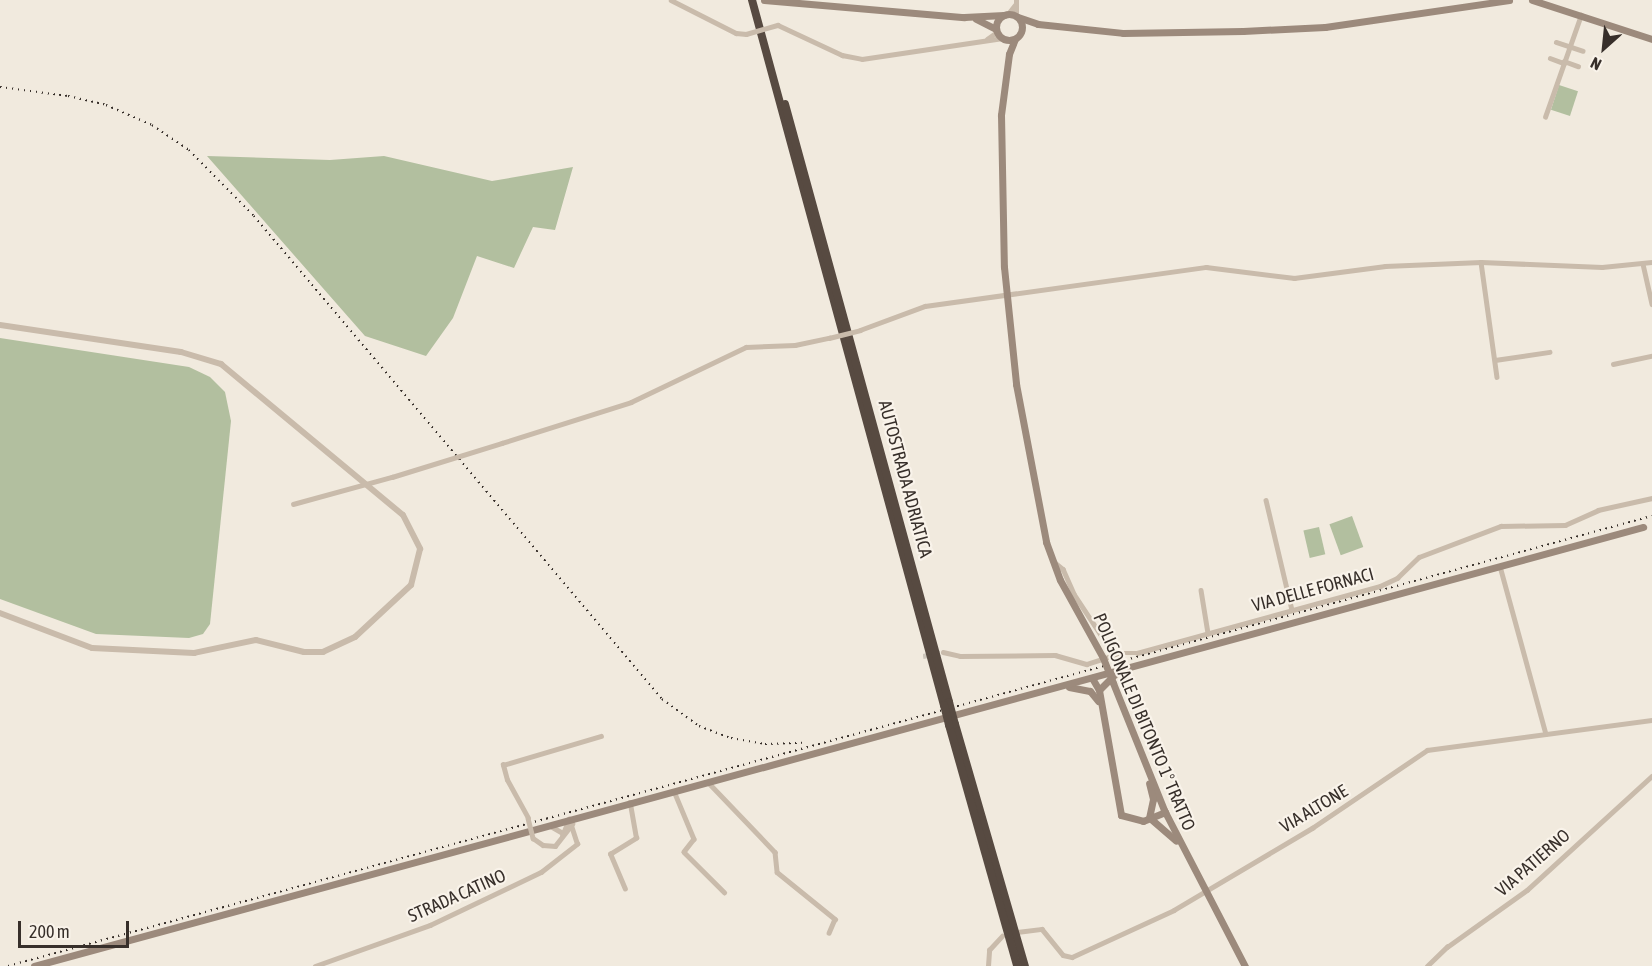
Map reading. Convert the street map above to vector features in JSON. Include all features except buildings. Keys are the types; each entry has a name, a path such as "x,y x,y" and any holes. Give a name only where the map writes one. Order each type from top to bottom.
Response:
{"highway":[{"name":"AUTOSTRADA ADRIATICA","path":"752,0 1017,966"},
{"name":"AUTOSTRADA ADRIATICA","path":"758,0 946,704"},
{"name":"AUTOSTRADA ADRIATICA","path":"952,725 1025,966"}],"main road":[{"path":"765,0 964,17 1011,15 1038,24 1145,34 1303,29 1509,0"},
{"path":"1532,0 1652,39"},
{"path":"1011,15 1022,31"},
{"path":"1000,35 1011,15"},
{"path":"964,17 1000,35 1015,39"},
{"path":"1009,54 1015,39 1022,31 1038,24"},
{"path":"1000,35 1009,54"},
{"name":"POLIGONALE DI BITONTO 1° TRATTO","path":"1009,54 1001,115 1006,295 1024,444 1052,560 1103,658 1165,812 1204,891 1245,966"},
{"path":"34,966 549,825 570,822 630,803 1643,527"},
{"path":"1097,695 1119,671"},
{"path":"1092,678 1120,814 1135,821 1165,812"},
{"path":"1061,687 1078,687 1097,695"},
{"path":"1146,766 1153,799 1149,818"},
{"path":"1149,818 1166,829 1185,852"}],"street":[{"path":"671,0 736,33 746,34 778,25 842,55 862,59 984,40 1000,35"},
{"path":"1011,15 1016,3"},
{"path":"1545,117 1581,15"},
{"path":"1556,42 1583,51"},
{"path":"1550,58 1578,66"},
{"path":"1481,262 1497,378"},
{"path":"293,504 392,477 631,402 746,347 795,345 829,338 860,330 925,306 1206,267 1294,278 1384,266 1481,262 1602,267 1652,262"},
{"path":"1643,264 1652,304"},
{"path":"0,325 181,352 220,364 366,484 411,525 420,549 419,564 411,585 398,599 341,646 304,652 256,640 194,653 101,649 0,613"},
{"path":"1495,360 1549,352"},
{"path":"1613,364 1652,356"},
{"name":"VIA DELLE FORNACI","path":"943,652 960,656 1055,655 1087,664 1118,654 1137,653 1389,583 1419,556 1501,526 1566,525 1598,510 1652,498"},
{"path":"1266,500 1292,610"},
{"path":"1052,560 1063,569 1074,594 1111,651 1118,654"},
{"path":"1500,566 1546,734"},
{"path":"1201,590 1208,633"},
{"name":"VIA ALTONE","path":"1017,932 1042,928 1063,955 1072,957 1174,910 1312,828 1427,750 1546,734 1569,734 1652,720"},
{"path":"570,822 562,840 550,847 533,838 528,818 507,780 503,765 601,736"},
{"name":"VIA PATIERNO","path":"1427,966 1447,947 1527,890 1652,776"},
{"path":"708,782 775,852 777,872 835,919 829,933"},
{"path":"674,791 694,839 684,852 724,892"},
{"path":"625,889 610,854 636,838 630,803"},
{"path":"549,825 565,834 575,832 570,822"},
{"name":"STRADA CATINO","path":"315,966 472,908 541,872 577,844 575,832"},
{"path":"988,966 989,950 1002,936"}],"green space":[{"path":"1559,85 1578,91 1570,116 1551,110"},
{"path":"207,156 330,160 384,156 492,181 573,167 555,230 533,227 514,268 477,256 453,318 426,356 365,336"},
{"path":"0,338 189,367 210,377 225,392 231,421 210,624 203,634 189,638 96,634 0,599"},
{"path":"1352,516 1363,547 1341,555 1329,524"},
{"path":"1319,527 1325,554 1310,558 1303,531"}],"tunnel":[{"path":"923,656 943,652"}],"railway":[{"path":"0,87 68,96 106,105 152,125 189,150 254,216 662,699 699,726 731,738 765,744 802,743"},
{"path":"8,966 1652,516"}]}
